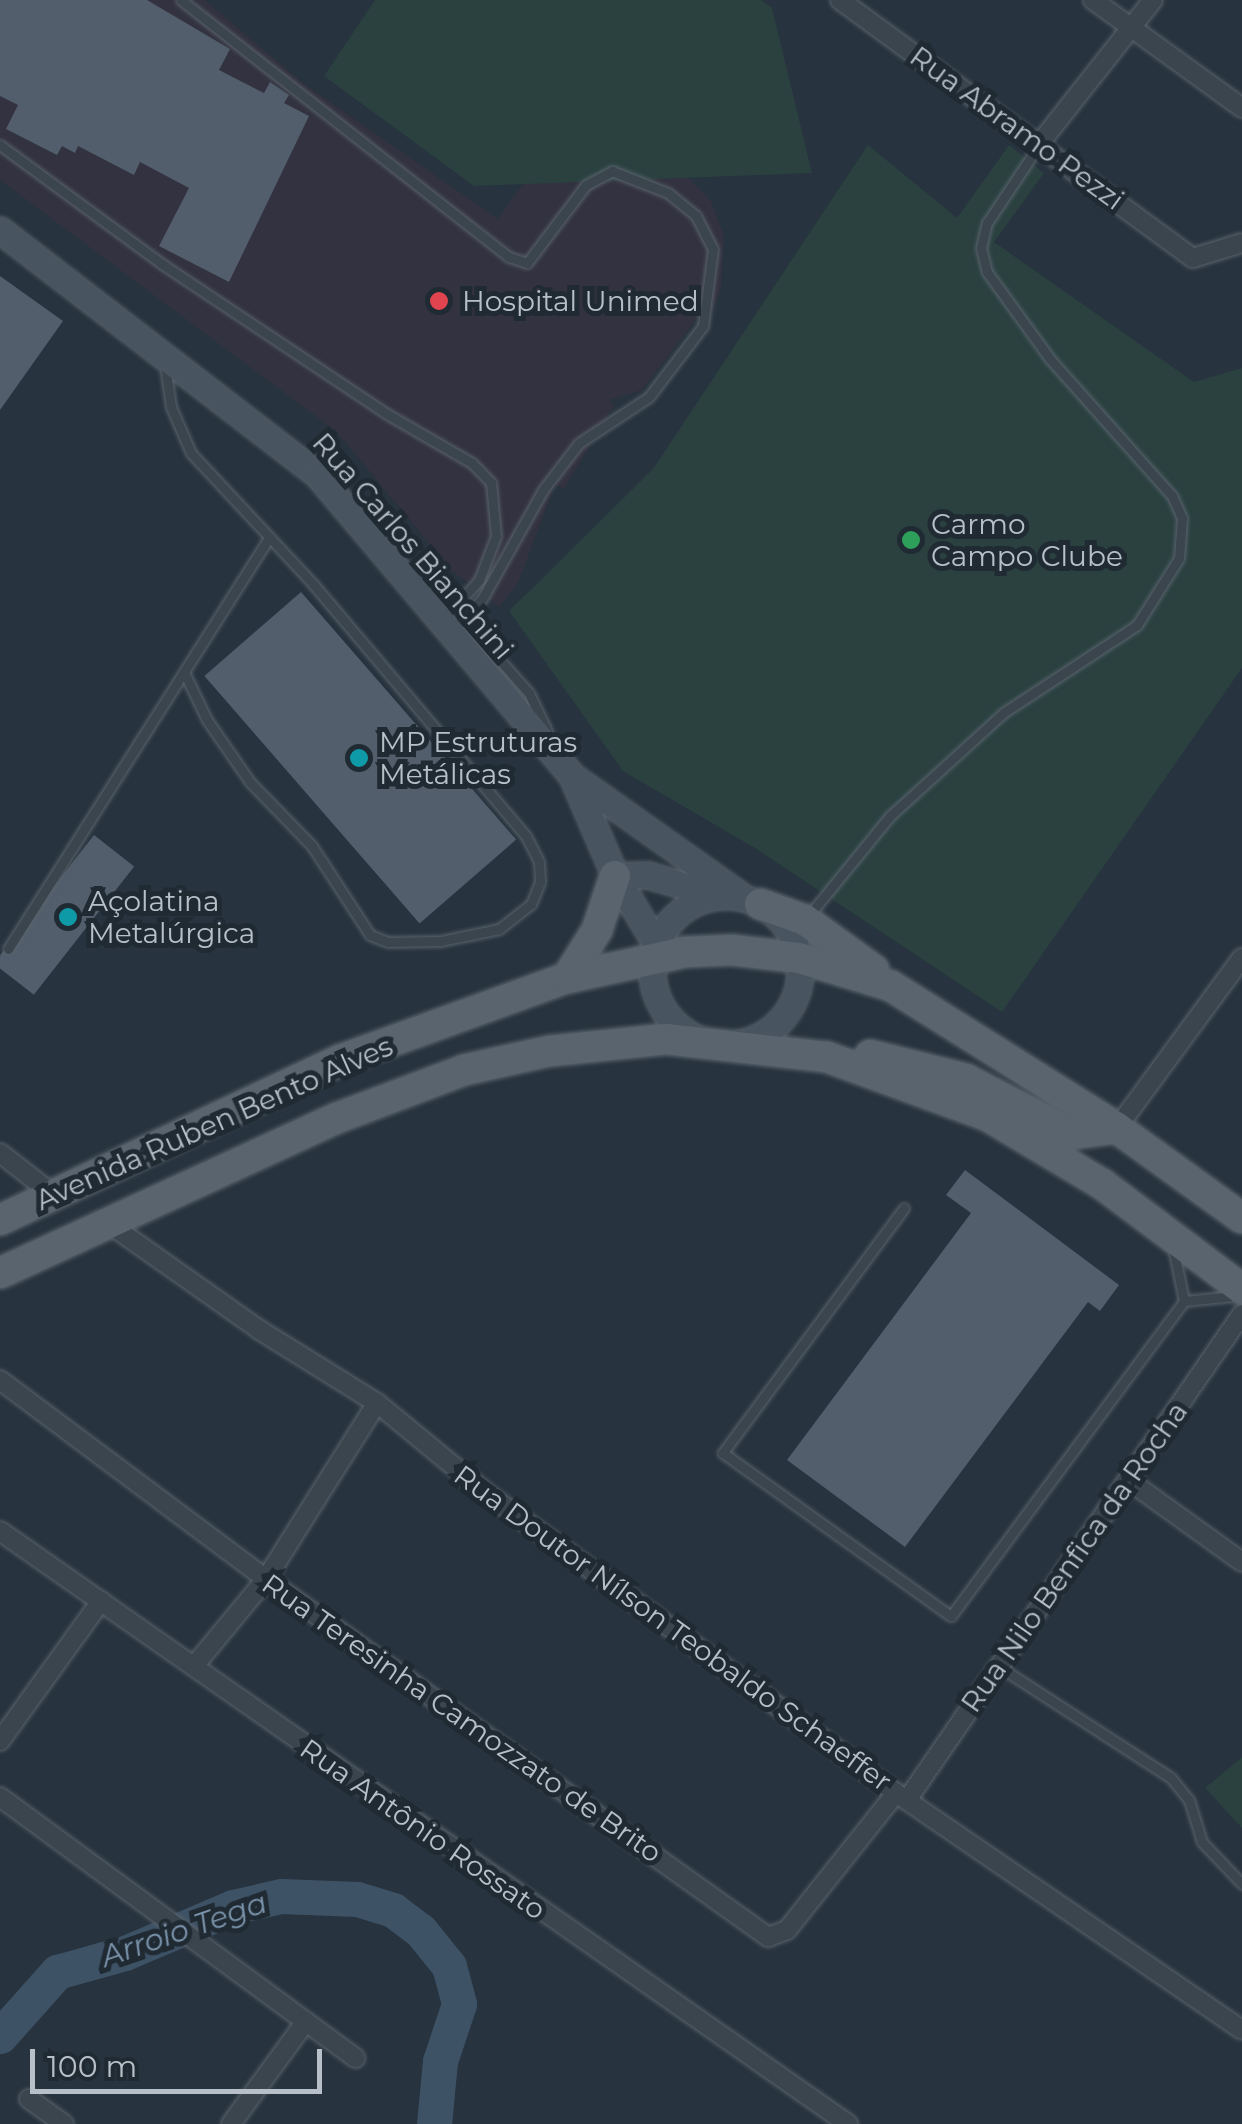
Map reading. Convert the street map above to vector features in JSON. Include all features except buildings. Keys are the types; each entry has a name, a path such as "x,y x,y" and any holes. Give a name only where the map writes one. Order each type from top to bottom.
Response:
{"main road":[{"path":"567,978 597,930 615,876"},
{"path":"740,899 805,920 891,986"},
{"name":"Avenida Ruben Bento Alves","path":"0,1220 340,1060 567,978 654,951 732,950 799,958 891,986 1116,1128 1242,1218"},
{"name":"Avenida Ruben Bento Alves","path":"0,1273 337,1118 464,1070 612,1044 726,1044 827,1056 988,1116 1102,1184 1242,1293"},
{"path":"827,1056 876,1054 918,1063 966,1079 1071,1134 1116,1128"}],"street":[{"name":"Rua Abramo Pezzi","path":"840,0 1194,258 1242,243"},
{"path":"1093,0 1242,108"},
{"path":"1040,143 1152,0"},
{"name":"Rua Carlos Bianchini","path":"0,230 163,350 316,473 452,624 568,770 615,876 654,951 653,985 676,1025 726,1044"},
{"name":"Rua Carlos Bianchini","path":"568,770 740,899 780,920 799,958"},
{"path":"615,876 648,874 740,899"},
{"path":"654,951 678,912 740,899"},
{"path":"726,1044 749,1040 785,1015 800,979 799,958"},
{"path":"1116,1128 1242,958"},
{"path":"0,1153 54,1194"},
{"name":"Rua Doutor Nílson Teobaldo Schaeffer","path":"108,1223 258,1329 377,1403 485,1492 901,1796 1242,2030"},
{"name":"Rua Nilo Benfica da Rocha","path":"901,1796 997,1666 1242,1314"},
{"name":"Rua Teresinha Camozzato de Brito","path":"0,1380 266,1579 768,1937 786,1930 901,1796"},
{"path":"194,1666 266,1579 377,1403"},
{"path":"1128,1480 1242,1562"},
{"name":"Rua Antônio Rossato","path":"0,1530 848,2124"},
{"path":"0,1741 101,1602"},
{"path":"0,1797 356,2058"},
{"path":"231,2124 306,2021"},
{"path":"29,2099 64,2124"}],"lane":[{"path":"180,0 509,258 527,263 586,185 612,171 641,177 696,216 713,249 703,326 649,397 580,443 543,490 501,565 452,624"},
{"path":"805,920 890,816 1004,713 1137,626 1179,558 1182,518 1172,496 1050,359 987,272 981,248 987,224 1040,143"},
{"path":"0,146 162,264 386,414 472,463 491,483 498,505 488,560 452,624"},
{"path":"163,350 171,407 191,452 526,836 539,862 531,904 498,929 441,941 388,942 370,935 312,846 250,782 206,720 184,672"},
{"path":"8,948 269,538"},
{"path":"488,560 501,565"},
{"path":"904,1208 723,1452 950,1616 1184,1301 1242,1293"},
{"path":"1172,1240 1184,1301"},
{"path":"997,1666 1183,1789 1202,1842 1242,1884"}],"shaded area":[{"name":"Hospital Unimed","path":"0,0 205,0 304,84 498,219 541,158 678,167 711,201 724,236 721,289 710,317 701,313 642,390 609,400 614,405 564,489 555,484 518,583 499,607 452,571 337,432 0,180"}],"green space":[{"path":"375,0 761,0 772,8 812,173 474,186 324,76"},
{"name":"Carmo Campo Clube","path":"868,145 957,218 1009,145 1044,173 994,242 1194,382 1242,368 1242,668 1002,1012 755,848 623,771 509,611 653,469"},
{"path":"1242,1757 1242,1828 1205,1788"}],"waterway":[{"name":"Arroio Tega","path":"0,2036 57,1972 125,1953 233,1907 281,1896 357,1899 393,1910 420,1930 449,1966 459,2004 440,2061 434,2124"}],"place":[{"name":"Hospital Unimed","path":"439,301"},
{"name":"Carmo Campo Clube","path":"911,540"},
{"name":"MP Estruturas Metálicas","path":"359,758"},
{"name":"Açolatina Metalúrgica","path":"68,917"}]}
